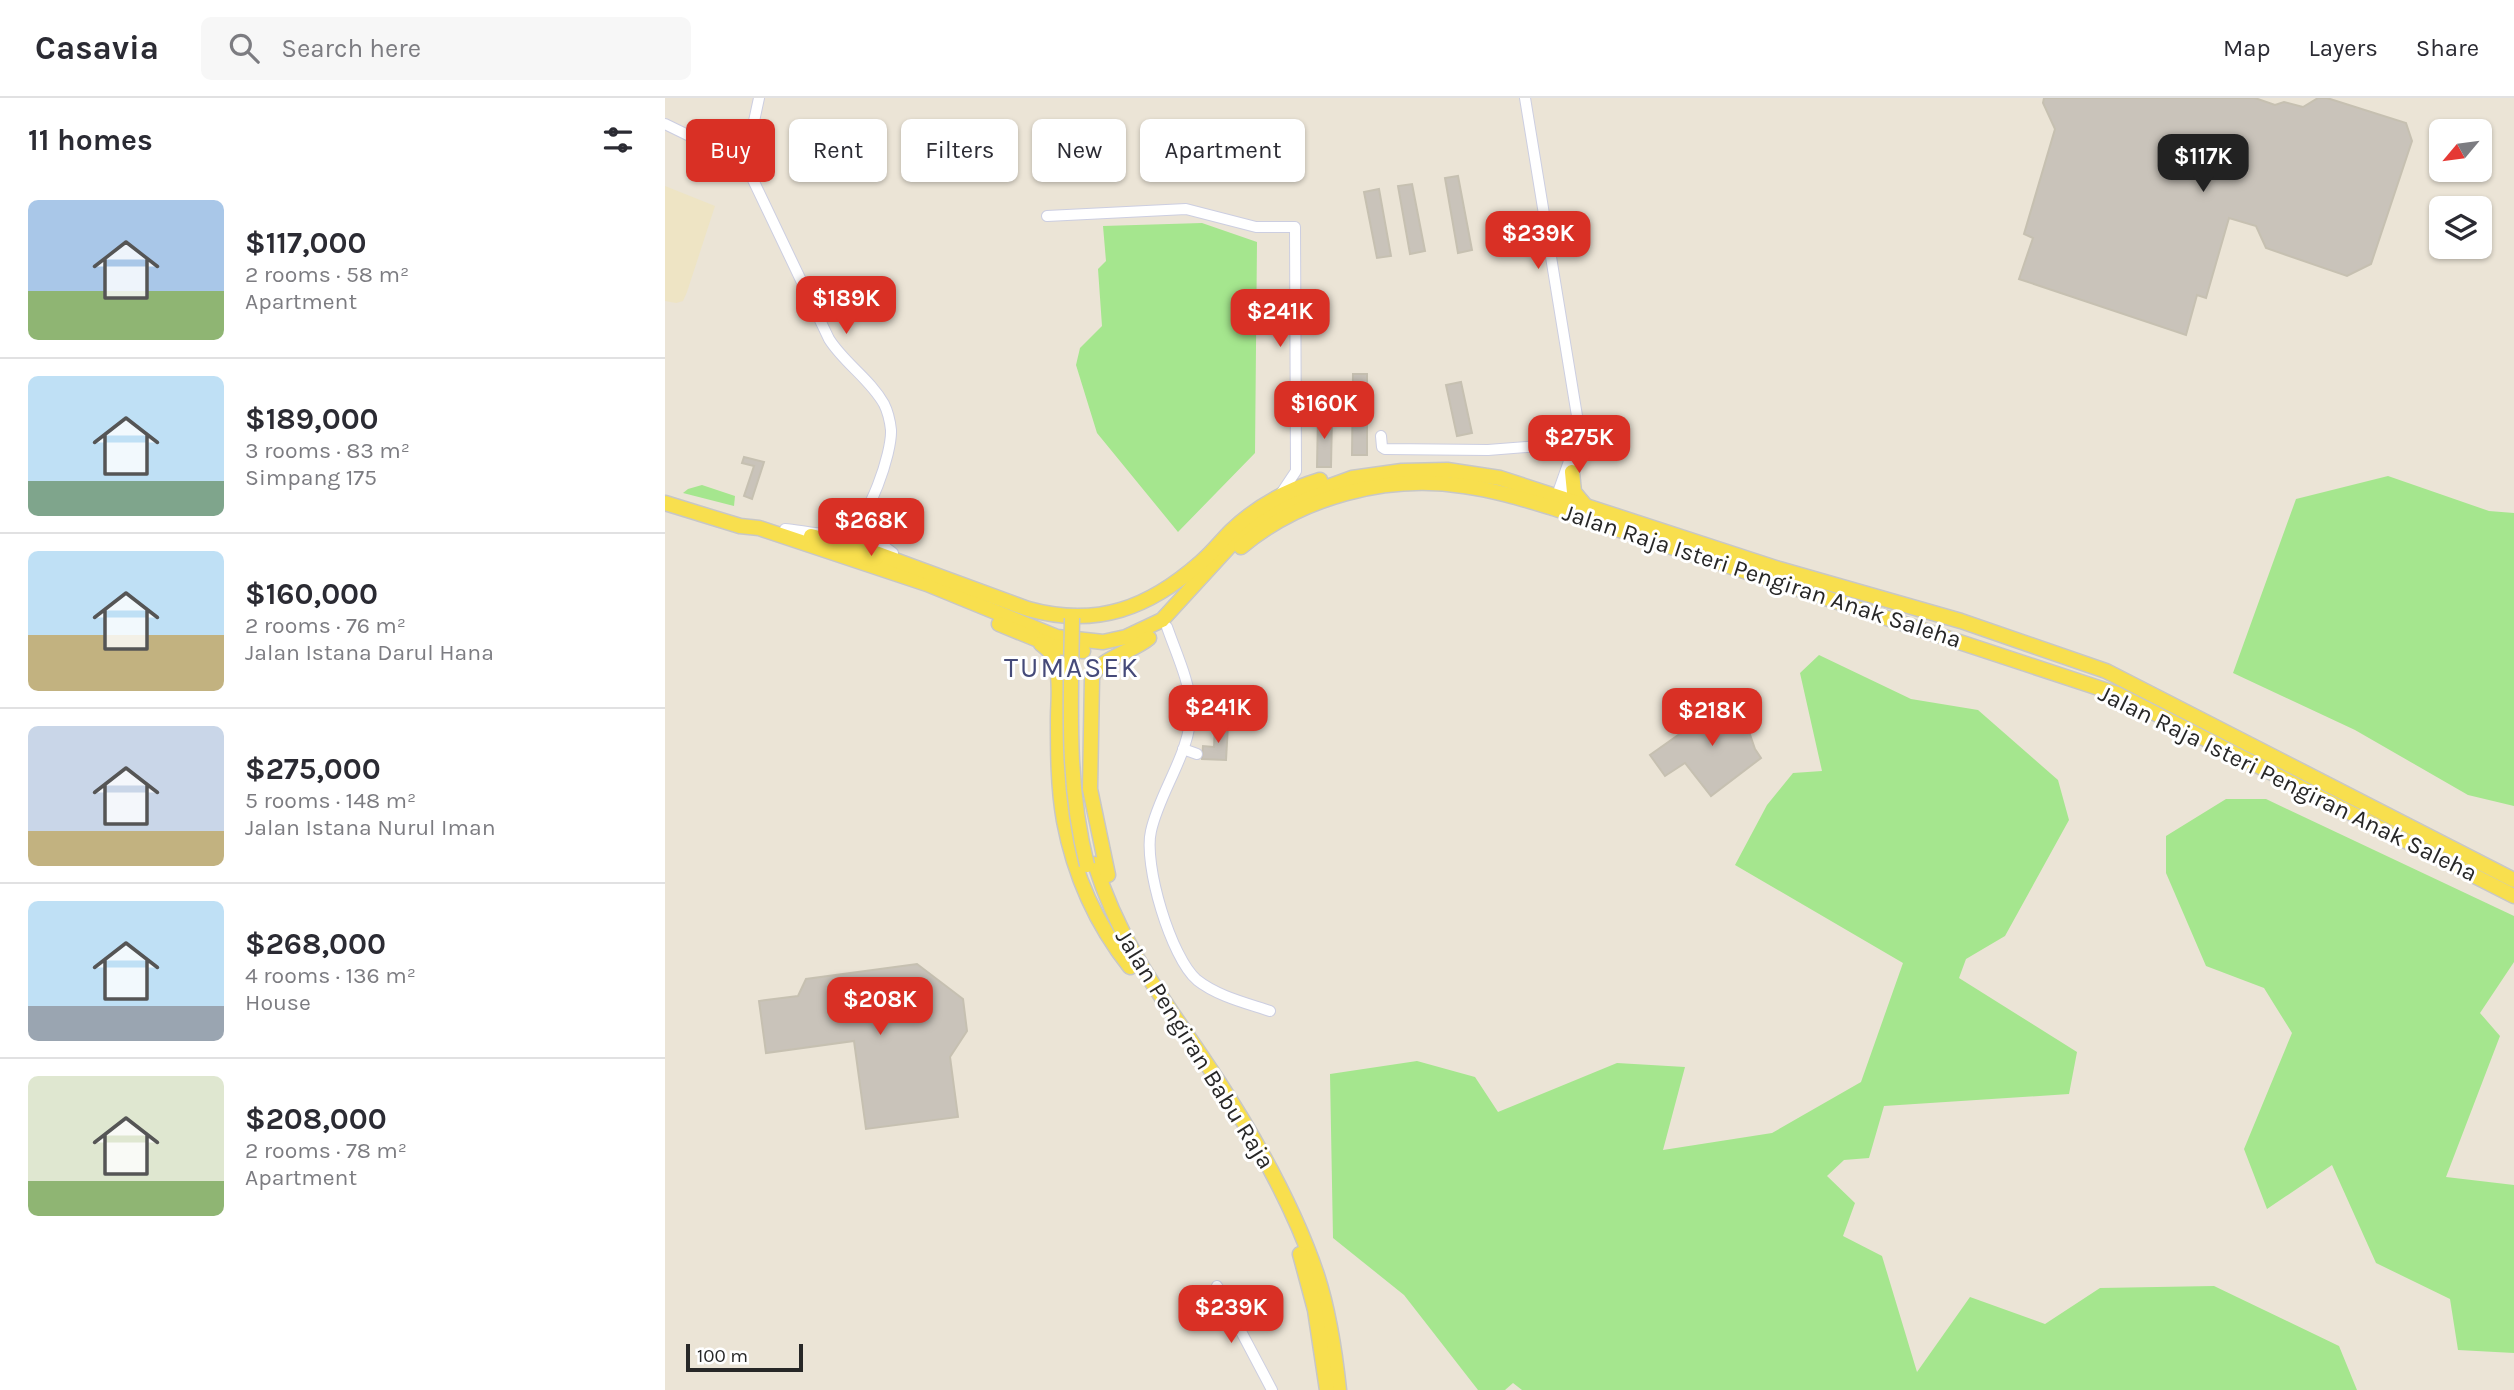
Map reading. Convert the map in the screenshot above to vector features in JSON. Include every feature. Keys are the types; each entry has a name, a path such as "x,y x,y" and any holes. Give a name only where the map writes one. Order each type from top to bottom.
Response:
{"main road":[{"name":"Jalan Raja Isteri Pengiran Anak Saleha","path":"665,503 740,526 759,528 927,584 1056,637 1103,642 1126,637 1162,620 1238,537 1273,512 1332,485 1375,474 1447,470 1500,478 1541,490 1559,499 2117,694 2514,896"},
{"path":"1572,472 1574,492 1584,504"},
{"path":"759,528 772,526 873,552 1028,609 1076,618 1118,612 1158,594 1204,560 1248,516 1273,500 1307,484 1346,473 1375,474"},
{"name":"Jalan Raja Isteri Pengiran Anak Saleha","path":"740,526 754,535 925,594 1039,642 1065,649 1096,652 1129,647 1167,627 1249,541 1295,512 1336,497 1377,487 1435,484 1559,499 1584,504 1779,569 1981,628 2106,671 2514,880"},
{"name":"Jalan Pengiran Babu Raja","path":"1076,618 1070,761 1076,816 1108,924 1232,1112 1289,1223 1315,1310 1327,1390"},
{"path":"1134,965 1094,820 1090,789 1090,695 1092,678 1098,666 1137,648 1149,638"},
{"path":"1039,642 1055,659 1059,689"},
{"path":"1090,695 1087,674 1083,668 1069,664 1061,671 1058,767 1064,820 1072,852 1095,913 1115,948 1134,965"},
{"name":"Jalan Pengiran Babu Raja","path":"1134,965 1237,1110 1294,1220 1317,1276 1334,1348 1339,1390"}],"street":[{"path":"754,119 759,98"},
{"path":"1525,98 1579,422 1577,443 1559,499"},
{"path":"665,124 686,134"},
{"path":"754,182 829,339 837,352 877,395 889,417 890,444 869,505 853,528 840,535 785,529"},
{"path":"1047,216 1187,209 1257,227 1295,227 1296,471 1291,483 1273,500"},
{"path":"1381,436 1382,447 1385,449 1489,450 1539,446 1573,454"},
{"path":"1559,499 1572,472 1573,454"},
{"path":"1296,471 1301,481 1307,484"},
{"path":"869,505 871,531 878,544 928,572"},
{"path":"1167,627 1189,692 1191,711 1183,749 1151,830 1150,869 1168,929 1185,969 1200,982 1221,994 1270,1011"},
{"path":"1183,749 1197,754"},
{"path":"1217,1286 1272,1390"}],"shaded area":[{"path":"665,186 715,206 687,292 683,301 676,303 665,301"}],"green space":[{"path":"1202,223 1257,242 1255,453 1178,532 1097,433 1076,365 1080,348 1102,326 1098,269 1106,261 1103,226"},
{"path":"2388,476 2489,511 2514,513 2514,806 2468,795 2355,730 2233,673 2296,499"},
{"path":"702,485 735,496 734,506 683,493"},
{"path":"1819,655 1911,699 1978,710 2058,780 2069,820 2005,936 1966,959 1959,978 2077,1052 2069,1094 1884,1106 1869,1158 1844,1160 1827,1176 1855,1203 1843,1236 1882,1256 1917,1372 1970,1297 2045,1324 2100,1288 2214,1286 2339,1346 2357,1390 1522,1390 1513,1383 1505,1390 1478,1390 1404,1295 1333,1238 1330,1074 1417,1061 1475,1077 1498,1112 1617,1063 1685,1067 1663,1150 1772,1133 1861,1082 1903,963 1735,865 1767,805 1793,773 1822,771 1800,673"},
{"path":"2226,799 2266,799 2514,916 2514,962 2480,1013 2500,1036 2446,1177 2514,1185 2514,1353 2458,1350 2450,1299 2376,1263 2332,1165 2267,1209 2244,1149 2292,1033 2264,988 2206,966 2166,873 2166,836"}],"building":[{"path":"2044,98 2255,98 2275,105 2284,102 2303,107 2318,98 2327,98 2406,123 2412,141 2371,264 2347,276 2266,248 2256,226 2229,218 2206,298 2197,295 2186,335 2019,279 2033,238 2024,234 2055,129 2043,103"},
{"path":"1458,176 1472,250 1458,253 1445,178"},
{"path":"1412,184 1425,251 1410,254 1398,186"},
{"path":"1379,189 1391,256 1377,258 1364,192"},
{"path":"1353,374 1367,374 1367,455 1352,455"},
{"path":"1461,382 1472,433 1457,436 1446,385"},
{"path":"1318,415 1332,416 1331,467 1317,467"},
{"path":"744,457 764,462 752,499 744,496 754,466 742,463"},
{"path":"1736,694 1755,749 1761,758 1711,796 1685,763 1665,776 1650,755"},
{"path":"1215,725 1228,725 1226,760 1202,759 1203,746 1214,747"},
{"path":"917,964 963,999 967,1031 950,1057 958,1117 866,1129 854,1041 766,1053 759,1001 798,996 806,979"}],"district":[{"name":"TUMASEK","path":"1072,667"}]}
